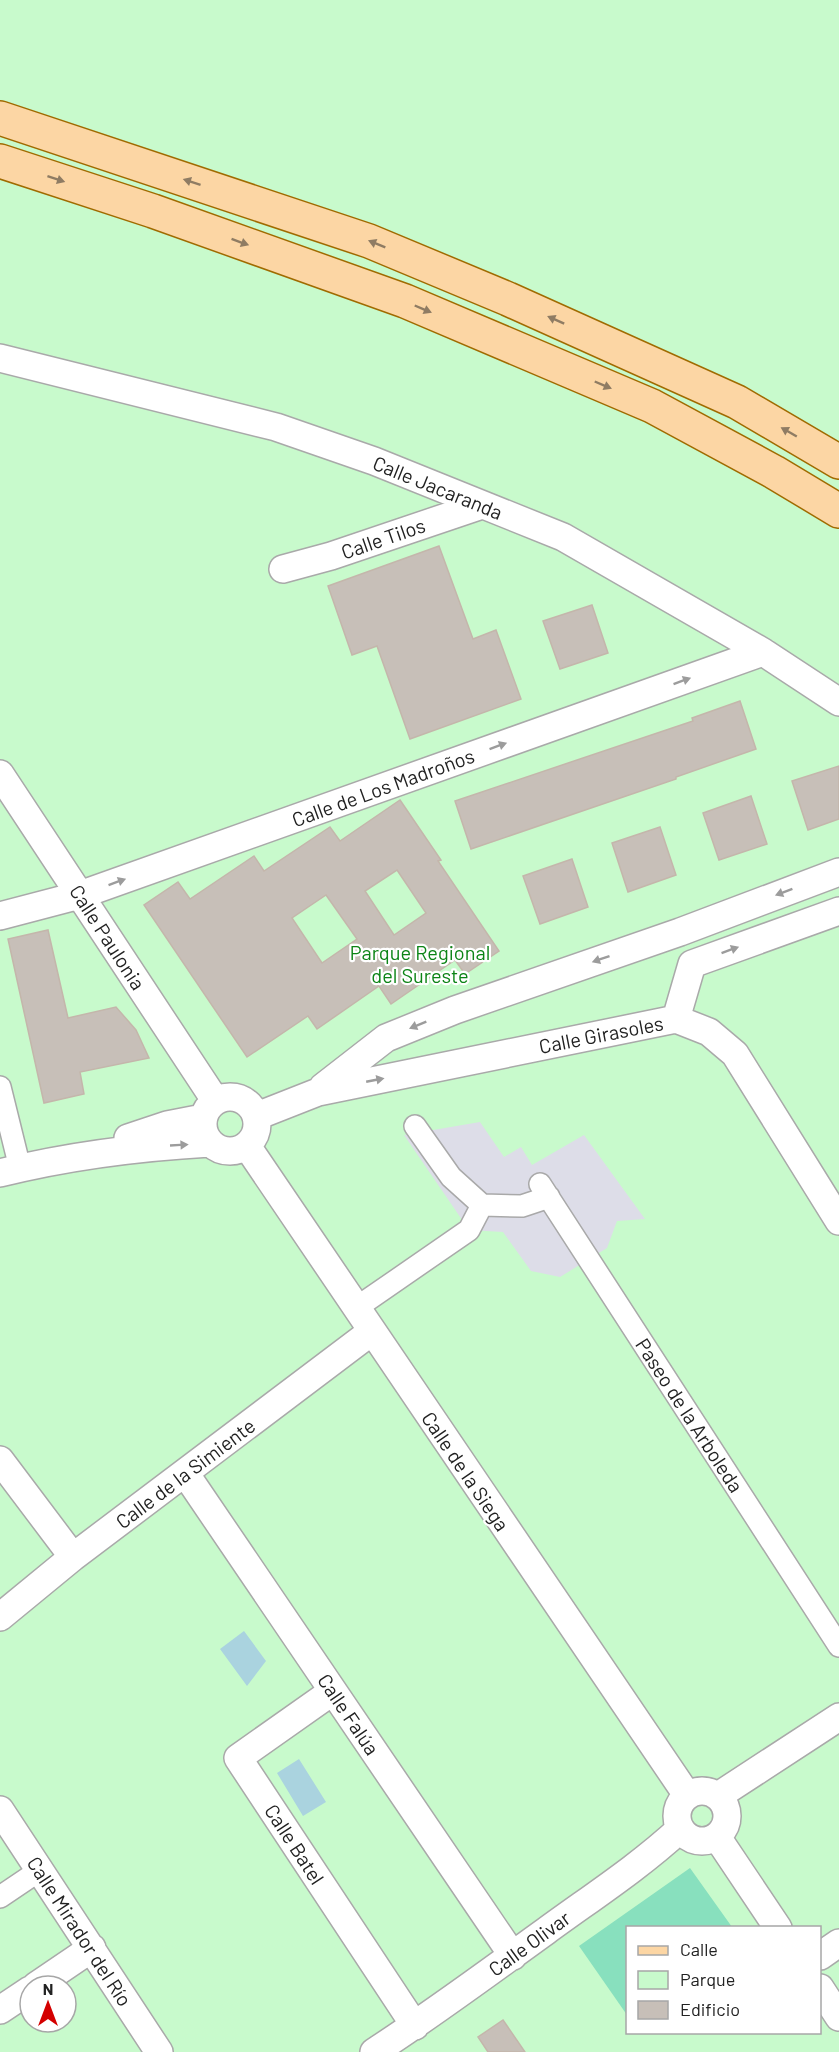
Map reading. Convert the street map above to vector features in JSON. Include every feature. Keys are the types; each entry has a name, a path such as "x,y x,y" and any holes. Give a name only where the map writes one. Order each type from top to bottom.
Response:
{"main road":[{"path":"0,118 369,241 508,299 737,402 839,462"},
{"path":"0,160 153,211 416,306 652,406 774,472 839,511"}],"street":[{"name":"Calle Jacaranda","path":"0,358 276,427 374,461 563,537 763,652 839,702"},
{"name":"Calle Tilos","path":"283,569 331,556 482,505"},
{"name":"Calle de Los Madroños","path":"0,916 80,895 763,652"},
{"name":"Calle Paulonia","path":"0,774 80,895 210,1120"},
{"name":"Calle Girasoles","path":"318,1092 386,1038 455,1010 680,932 839,872"},
{"path":"680,932 692,964 839,911"},
{"name":"Calle Girasoles","path":"257,1116 318,1092 676,1019 692,964"},
{"path":"676,1019 709,1032 735,1054 839,1221"},
{"path":"0,1087 10,1170 59,1161 167,1125 210,1120 231,1096 244,1100 251,1106 257,1116 258,1127 255,1137 248,1146 233,1152 221,1150 210,1120"},
{"path":"356,1308 469,1230 482,1205 452,1177 415,1126"},
{"name":"Calle de la Siega","path":"248,1146 371,1332 687,1795"},
{"name":"Paseo de la Arboleda","path":"482,1205 522,1206 545,1190 839,1646"},
{"name":"Calle de la Simiente","path":"4,1606 186,1473 371,1332"},
{"path":"0,1460 73,1557"},
{"name":"Calle Falúa","path":"186,1473 513,1956"},
{"name":"Calle Batel","path":"333,1691 238,1758 415,2026"},
{"path":"718,1796 839,1717"},
{"path":"698,1791 709,1791 718,1796 723,1801 728,1815 724,1830 717,1837 705,1842 688,1838 677,1823 677,1810 680,1803 687,1795 698,1791"},
{"name":"Calle Mirador del Río","path":"0,1810 159,2052"},
{"name":"Calle Olivar","path":"374,2052 415,2026 513,1956 656,1851 680,1829"},
{"path":"717,1837 777,1926"},
{"path":"0,1897 40,1870"},
{"path":"821,1955 839,1943"},
{"path":"54,1974 92,1948"},
{"path":"821,1992 839,2017"},
{"path":"0,2010 18,1998"}],"green space":[{"name":"Parque Regional del Sureste","path":"0,0 839,0 839,2052 0,2052"},
{"path":"690,1868 731,1926 626,1926 626,2014 579,1946"}],"shaded area":[{"path":"480,1122 504,1157 521,1147 532,1165 584,1135 645,1219 617,1221 607,1248 560,1277 531,1271 503,1232 469,1230 404,1135"}],"water":[{"path":"244,1631 266,1661 247,1686 220,1649"},
{"path":"299,1759 326,1802 303,1816 277,1773"}],"building":[{"path":"439,546 473,639 496,630 521,699 410,739 377,646 352,655 328,586"},
{"path":"592,605 608,653 560,669 543,621"},
{"path":"740,701 756,749 676,777 676,779 471,849 455,801 693,721 692,718"},
{"path":"839,766 839,819 808,830 792,781"},
{"path":"751,796 767,844 719,860 703,813"},
{"path":"400,800 499,951 465,974 455,960 391,1004 379,986 317,1029 308,1016 247,1057 144,905 178,882 190,899 254,856 264,871 330,827 340,841","holes":["397,870 426,913 394,935 365,891","326,895 357,939 322,963 292,918"]},
{"path":"660,827 676,875 628,892 612,843"},
{"path":"572,859 588,907 540,924 523,876"},
{"path":"48,930 68,1018 116,1007 136,1030 149,1058 80,1072 84,1094 44,1103 8,939"},
{"path":"503,2020 525,2052 488,2052 478,2037"}]}
